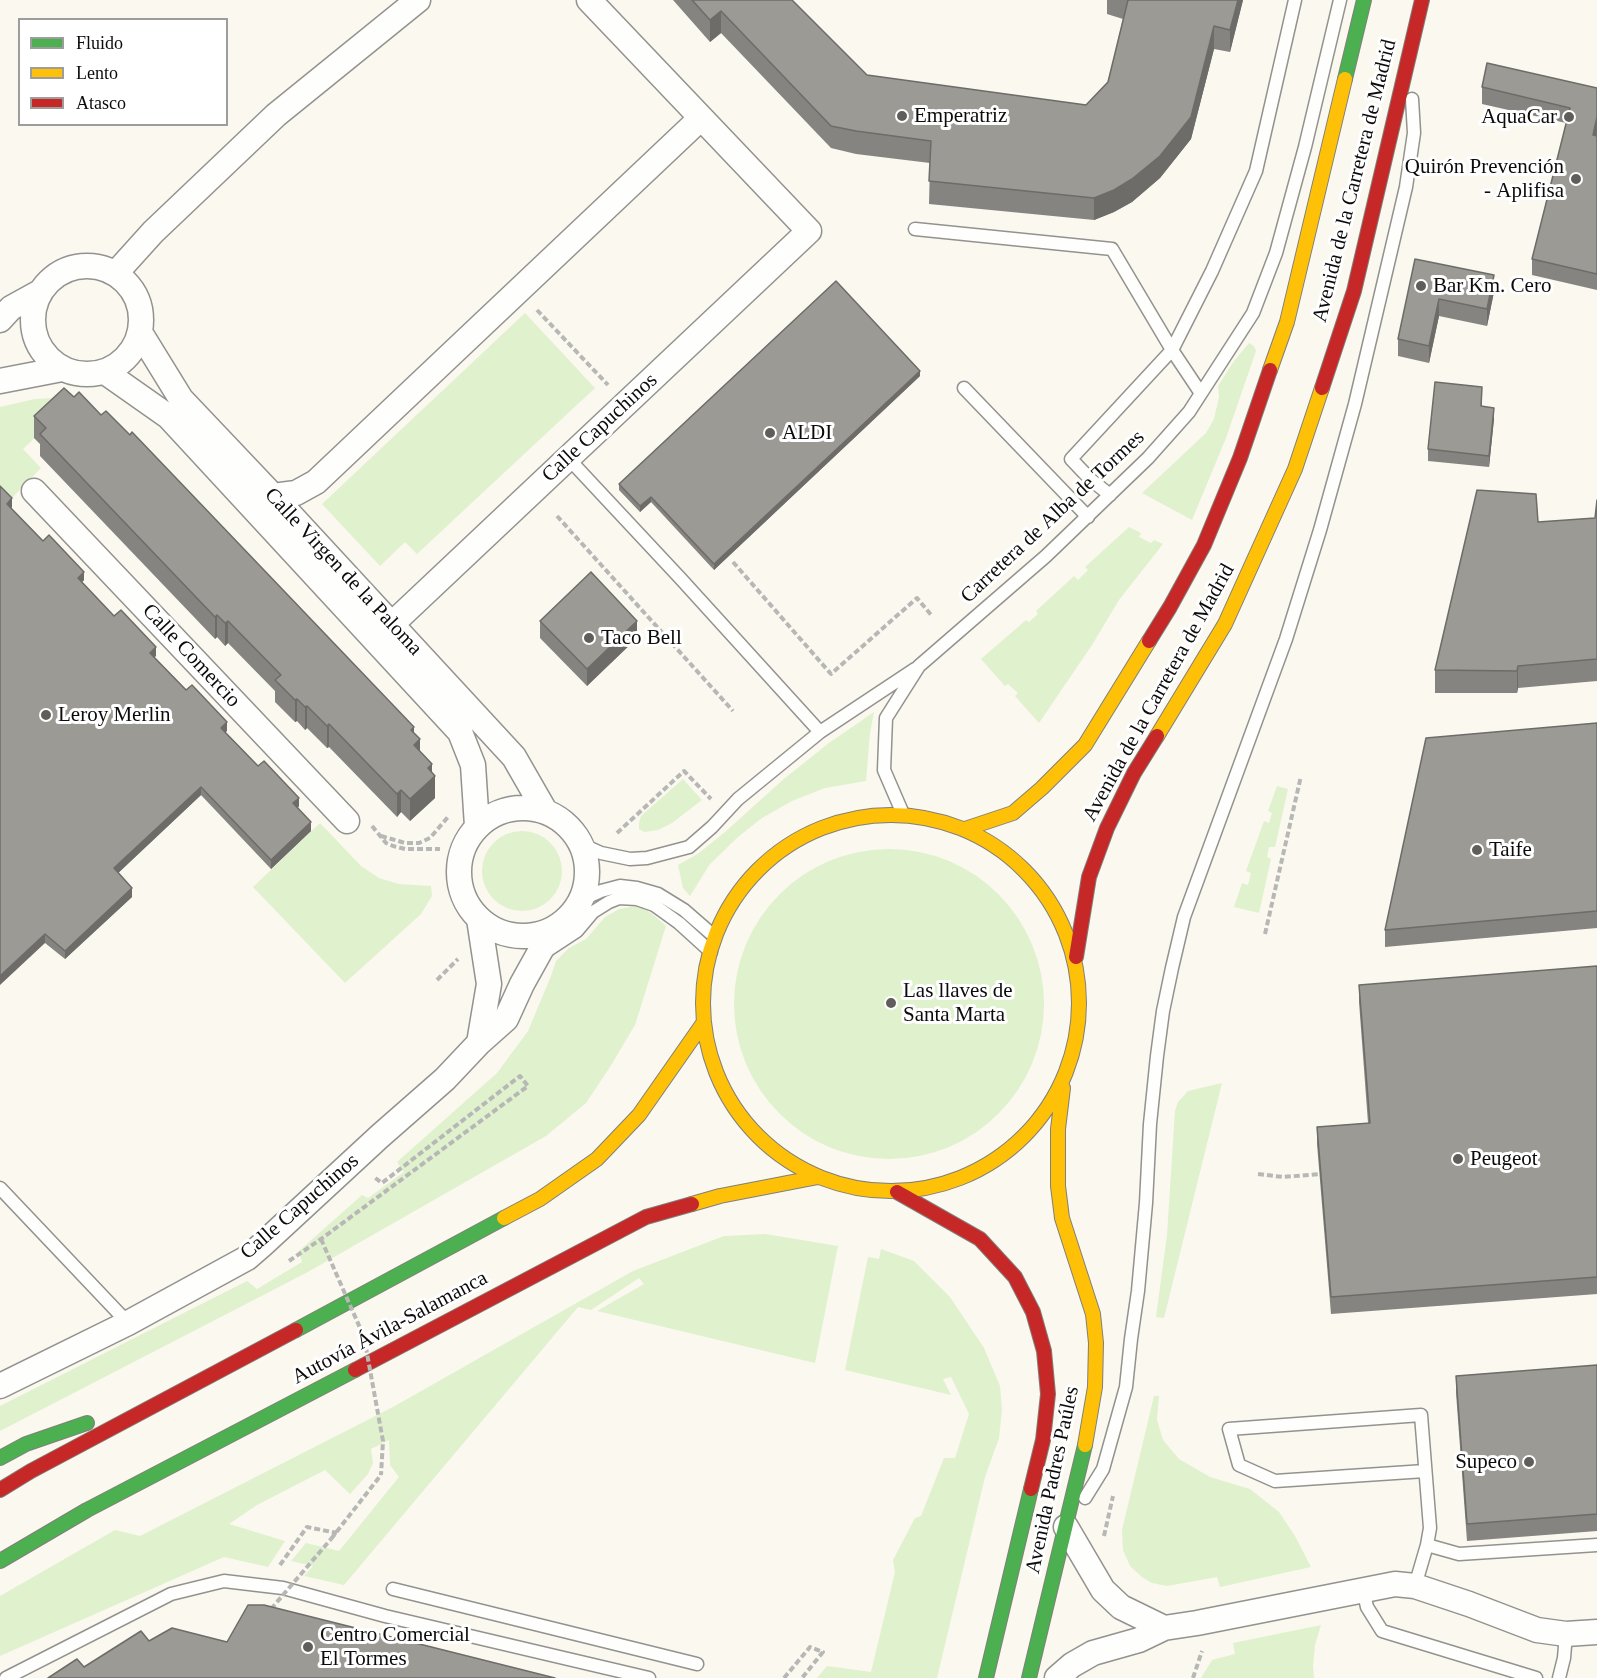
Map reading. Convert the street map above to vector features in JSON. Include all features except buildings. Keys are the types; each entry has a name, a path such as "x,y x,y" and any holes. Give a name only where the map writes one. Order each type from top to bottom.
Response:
{"highway":[{"name":"Avenida de la Carretera de Madrid","path":"965,829 1013,813 1042,788 1085,744 1170,607 1204,545 1240,458 1287,322 1364,0"},
{"name":"Avenida de la Carretera de Madrid","path":"1075,962 1089,877 1107,828 1134,772 1225,624 1295,469 1354,291 1422,0"},
{"path":"903,814 935,819 965,829 1004,851 1036,882 1061,920 1075,962 1079,1021 1065,1078 1037,1123 997,1160 949,1183 897,1192 856,1189 818,1177 774,1152 739,1115 715,1071 704,1022 704,979 715,937 737,895 769,859 810,832 855,817 903,814"},
{"name":"Autovía Ávila-Salamanca","path":"0,1490 31,1471 540,1198 597,1159 639,1115 704,1022"},
{"name":"Avenida Padres Paúles","path":"1029,1678 1087,1438 1095,1387 1096,1343 1093,1314 1062,1218 1058,1186 1058,1129 1065,1078"},
{"name":"Autovía Ávila-Salamanca","path":"0,1561 87,1510 646,1217 720,1196 818,1177"},
{"name":"Avenida Padres Paúles","path":"897,1192 981,1239 1015,1277 1033,1312 1044,1352 1048,1394 1043,1440 986,1678"},
{"path":"0,1458 26,1444 182,1390"}],"street":[{"path":"116,273 153,232 276,115 418,0"},
{"path":"273,496 296,493 316,482 701,118 589,0"},
{"name":"Calle Capuchinos","path":"391,625 809,231 701,118"},
{"path":"0,320 11,308 40,292 54,276 74,267 96,266 116,273 133,289 141,311 141,334 128,357 105,372 84,375 62,369 0,381"},
{"path":"40,292 32,321 41,349 62,369"},
{"name":"Calle Virgen de la Paloma","path":"141,334 181,399 514,757 545,811"},
{"name":"Calle Virgen de la Paloma","path":"105,372 169,417 460,732 473,765 477,826"},
{"name":"Calle Comercio","path":"34,491 347,821"},
{"path":"521,807 545,811 567,824 581,844 588,872 581,900 569,918 552,930 527,937 501,933 479,919 463,897 458,869 463,846 477,826 497,813 521,807"},
{"path":"479,919 489,984 479,1043"},
{"name":"Calle Capuchinos","path":"0,1386 128,1323 247,1257 445,1079 506,1018 552,930"},
{"path":"1066,1527 1103,1590 1121,1607 1164,1628"},
{"path":"1057,1678 1072,1665 1093,1653 1139,1640 1164,1628 1395,1584 1415,1586 1537,1630 1566,1634 1597,1632"}],"lane":[{"path":"1110,495 1090,479 1071,459 1173,350 1212,271 1256,171 1295,0"},
{"name":"Carretera de Alba de Tormes","path":"903,814 884,770 886,718 919,666 1046,556 1148,458 1189,412 1253,313 1276,253 1305,147 1340,0"},
{"path":"1066,1527 1103,1469 1126,1387 1138,1291 1157,1056 1163,1011 1184,917 1286,639 1317,541 1355,404 1387,269 1406,187 1413,133 1409,50"},
{"path":"915,229 1112,249 1200,392"},
{"path":"964,388 1088,517"},
{"path":"568,459 820,732"},
{"path":"581,844 601,853 630,859 647,858 689,848 738,799 820,732 919,666"},
{"path":"581,900 620,886 637,888 658,894 684,910 715,937"},
{"path":"537,957 577,931 593,912 619,898 637,899 654,905 679,923 711,952"},
{"path":"0,1188 128,1323"},
{"path":"1415,1586 1430,1528 1421,1415 1229,1429 1239,1465 1275,1482 1425,1471"},
{"path":"1427,1545 1459,1554 1597,1545"},
{"path":"6,1678 171,1594 224,1581 283,1588 385,1616 649,1678"},
{"path":"393,1589 698,1664"},
{"path":"1363,1589 1367,1607 1382,1630 1536,1678"},
{"path":"1559,1678 1566,1634"}],"path":[{"path":"536,309 609,386"},
{"path":"557,516 733,711"},
{"path":"733,562 831,674 917,598 932,616"},
{"path":"614,836 684,771 714,802"},
{"path":"1265,934 1301,776"},
{"path":"381,836 405,843 419,843 430,838 450,814"},
{"path":"386,843 405,849 440,849"},
{"path":"437,980 458,959"},
{"path":"282,1266 528,1086 520,1076 382,1183 374,1177"},
{"path":"1258,1174 1283,1177 1320,1174"},
{"path":"264,1617 337,1533 381,1475 382,1441 364,1337 321,1239"},
{"path":"1105,1542 1104,1531 1116,1486"},
{"path":"274,1573 307,1527 337,1533"},
{"path":"784,1678 810,1647 823,1652 802,1678"},
{"path":"1193,1678 1202,1651"}],"green space":[{"path":"525,313 595,388 417,554 405,542 380,566 322,504"},
{"path":"1249,343 1256,351 1226,438 1192,520 1142,493 1206,433 1214,419 1219,397 1218,386"},
{"path":"57,398 64,410 23,449 41,468 8,502 0,495 0,407 35,399"},
{"path":"1129,527 1141,533 1139,537 1151,543 1154,540 1163,544 1119,600 1092,645 1039,723 1015,696 1018,693 1008,684 1005,686 981,659 1026,620 1029,622 1038,614 1036,611 1074,576 1078,580 1088,570 1085,567"},
{"path":"874,712 866,781 825,788 792,801 762,818 710,864 690,896 683,888 678,865 699,853 785,778 829,743"},
{"path":"683,779 702,800 672,823 658,830 644,832 639,829 641,816"},
{"path":"1277,786 1288,789 1275,847 1269,847 1267,857 1271,859 1259,913 1234,907 1242,883 1248,885 1251,873 1246,871 1264,821 1269,823 1272,813 1268,811"},
{"path":"320,823 361,866 379,878 399,884 431,886 432,896 421,914 345,983 253,887"},
{"path":"522,831 537,834 550,843 559,856 562,871 559,886 550,899 537,908 522,911 507,908 494,899 485,886 482,871 485,856 494,843 507,834"},
{"path":"874,849 904,849 934,855 962,867 988,884 1009,905 1026,931 1038,959 1044,989 1044,1019 1033,1063 1018,1090 999,1114 975,1133 948,1148 904,1159 874,1159 844,1153 816,1141 790,1124 769,1103 752,1077 740,1049 734,1019 734,989 740,959 752,931 769,905 790,884 816,867 844,855"},
{"path":"637,906 651,913 666,926 635,1025 586,1103 546,1136 306,1273 0,1431 0,1406 247,1281 257,1289 302,1262 299,1251 362,1195 368,1198 404,1172 397,1162 497,1073 528,1031 556,961 569,948 586,939 605,917 619,909"},
{"path":"1222,1083 1164,1318 1156,1317 1167,1235 1175,1111 1178,1102 1188,1091"},
{"path":"765,1234 838,1246 815,1363 597,1311 644,1284 639,1278 591,1310 578,1307 344,1585 304,1576 313,1566 291,1561 306,1543 339,1551 399,1477 390,1465 389,1440 371,1449 373,1463 368,1474 350,1494 325,1470 257,1505 229,1524 285,1541 268,1567 224,1557 0,1656 0,1596 115,1530 140,1536 393,1407 633,1271 724,1236"},
{"path":"881,1249 914,1261 950,1297 984,1348 1000,1386 1002,1410 999,1438 985,1477 937,1678 817,1678 827,1666 871,1672 895,1572 893,1560 915,1518 921,1516 944,1458 955,1458 969,1414 951,1377 943,1379 951,1395 845,1370 868,1257 879,1259"},
{"path":"1154,1396 1159,1396 1157,1420 1163,1440 1179,1459 1210,1477 1250,1489 1279,1512 1311,1567 1220,1587 1217,1577 1167,1586 1152,1583 1130,1566 1123,1550 1122,1530"},
{"path":"1321,1625 1315,1645 1314,1678 1201,1678 1212,1660 1235,1654 1233,1643"}],"traffic: fast":[{"path":"1345,79 1364,0"},
{"path":"296,1330 504,1218"},
{"path":"0,1561 87,1510 355,1370"},
{"path":"0,1458 26,1444 87,1423"},
{"path":"1029,1678 1085,1445"},
{"path":"986,1678 1031,1489"}],"traffic: slow":[{"path":"1270,370 1287,322 1345,79"},
{"path":"1157,736 1225,624 1295,469 1322,388"},
{"path":"965,829 1013,813 1085,745 1149,641"},
{"path":"891,815 946,823 980,837 1024,870 1057,914 1071,948 1079,1003 1071,1058 1057,1092 1024,1136 980,1169 946,1183 891,1191 836,1183 802,1169 758,1136 725,1092 711,1058 703,1003 711,948 725,914 758,870 802,837 836,823 891,815"},
{"path":"504,1218 540,1199 597,1159 639,1115 704,1022"},
{"path":"1063,1088 1058,1129 1058,1186 1062,1218 1093,1314 1096,1343 1095,1387 1085,1445"},
{"path":"692,1204 720,1196 818,1177"}],"traffic: jam":[{"path":"1322,388 1354,291 1422,0"},
{"path":"1149,641 1204,545 1240,458 1270,370"},
{"path":"1076,957 1089,877 1107,828 1134,773 1157,736"},
{"path":"897,1192 980,1239 1015,1277 1033,1312 1044,1351 1048,1394 1043,1440 1031,1489"},
{"path":"355,1370 646,1217 692,1204"},
{"path":"0,1490 31,1471 296,1330"}],"place":[{"name":"Emperatriz","path":"902,116"},
{"name":"AquaCar","path":"1569,117"},
{"name":"Quirón Prevención - Aplifisa","path":"1576,179"},
{"name":"Bar Km. Cero","path":"1421,286"},
{"name":"ALDI","path":"770,433"},
{"name":"Taco Bell","path":"589,638"},
{"name":"Leroy Merlin","path":"46,715"},
{"name":"Taife","path":"1477,850"},
{"name":"Las llaves de Santa Marta","path":"891,1003"},
{"name":"Peugeot","path":"1458,1159"},
{"name":"Supeco","path":"1529,1462"},
{"name":"Centro Comercial El Tormes","path":"308,1647"}]}
